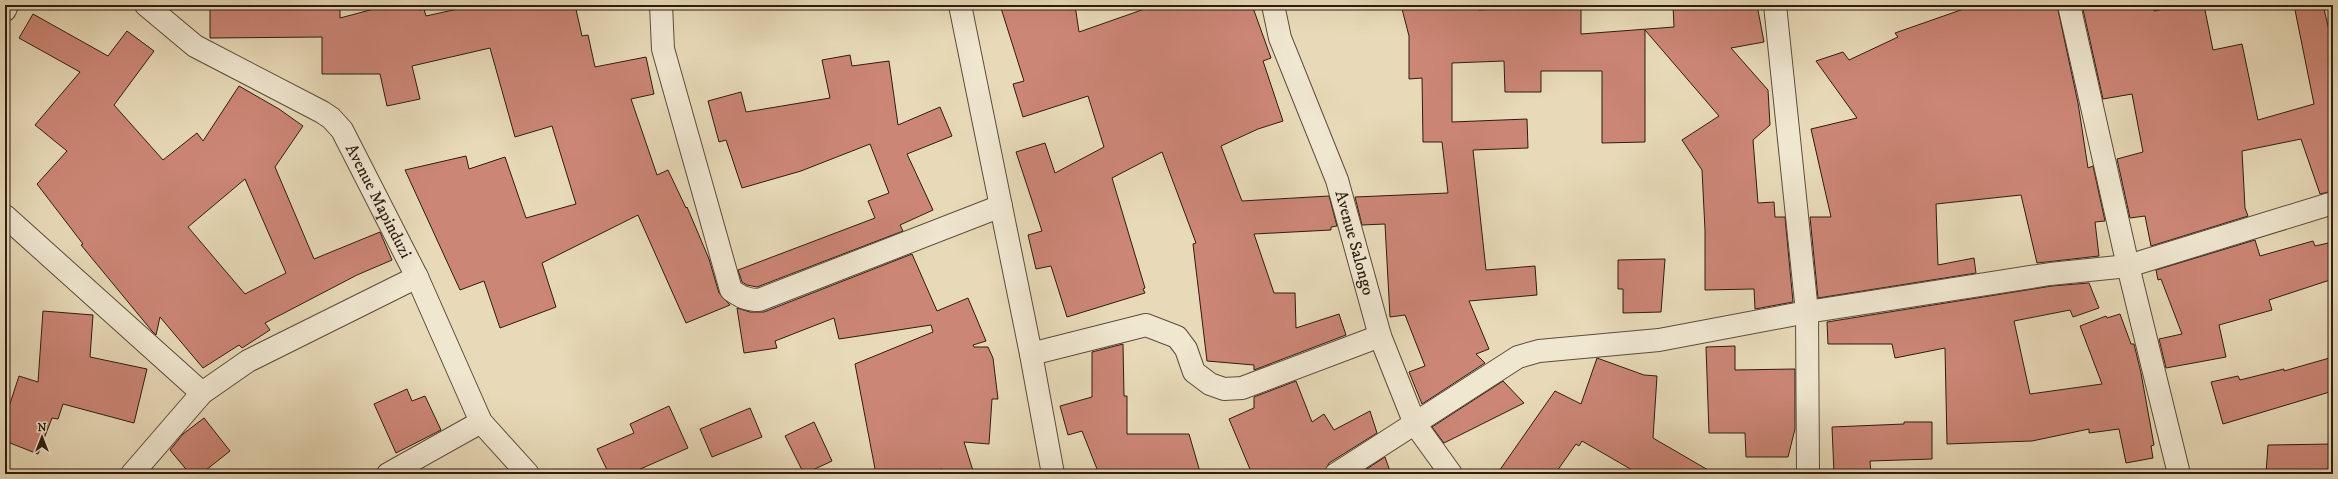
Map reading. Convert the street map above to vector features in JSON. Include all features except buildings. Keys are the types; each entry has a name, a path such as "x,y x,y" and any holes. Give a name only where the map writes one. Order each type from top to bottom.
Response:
{"street":[{"path":"5,10 7,5"},
{"name":"Avenue Mapinduzi","path":"146,5 195,46 331,118 342,130 417,277 480,422 528,474"},
{"path":"661,5 663,49 731,290 739,296 748,300 759,300 1001,206"},
{"path":"960,5 1031,354 1053,474"},
{"name":"Avenue Salongo","path":"1273,5 1280,38 1337,180 1380,336 1415,424 1451,474"},
{"path":"1775,5 1807,312 1808,474"},
{"path":"2069,5 2128,266 2179,474"},
{"path":"1336,474 1518,357 1528,353 1659,340 1807,312 2050,274 2128,266 2333,203"},
{"path":"5,216 202,393"},
{"path":"132,474 202,393 258,354 417,277"},
{"path":"1031,354 1146,325 1177,337 1186,350 1194,372 1210,384 1224,389 1242,388 1380,336"},
{"path":"388,474 480,422"}]}
